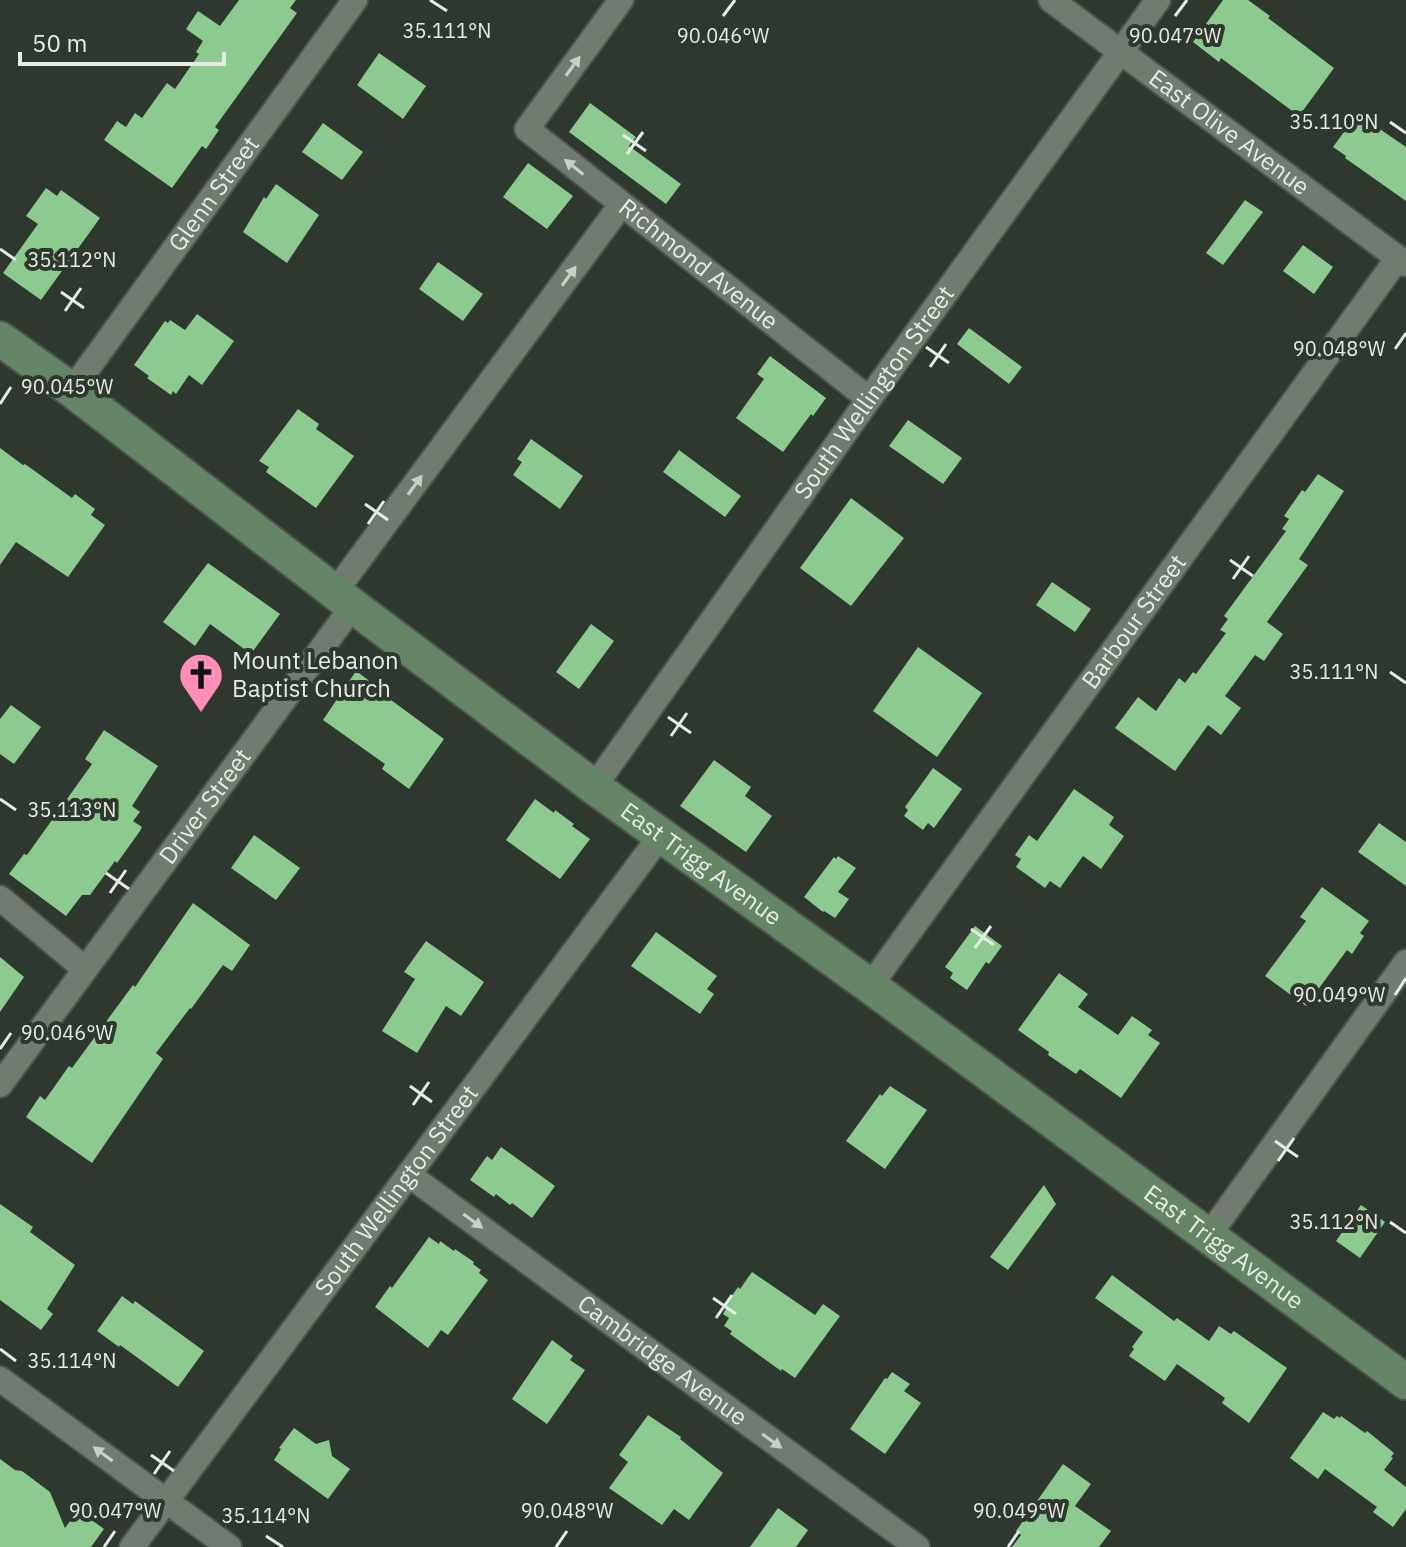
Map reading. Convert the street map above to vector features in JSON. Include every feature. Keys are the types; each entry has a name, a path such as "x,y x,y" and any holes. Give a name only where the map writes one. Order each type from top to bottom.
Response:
{"street":[{"name":"Glenn Street","path":"72,390 355,0"},
{"name":"Richmond Avenue","path":"621,0 527,129 869,399"},
{"name":"East Olive Avenue","path":"1051,0 1402,261"},
{"name":"South Wellington Street","path":"594,787 869,399 1158,0"},
{"name":"Driver Street","path":"0,1085 85,969 621,205"},
{"name":"Barbour Street","path":"870,986 1402,261"},
{"name":"East Trigg Avenue","path":"0,339 72,390 594,787 870,986 1406,1382"},
{"name":"South Wellington Street","path":"132,1547 661,835"},
{"path":"0,898 85,969"},
{"path":"1209,1235 1406,962"},
{"name":"Cambridge Avenue","path":"409,1175 917,1547"},
{"path":"0,1379 229,1547"}],"building":[{"path":"239,0 296,0 290,8 297,13 215,127 219,130 206,149 202,146 172,188 104,140 117,121 126,127 135,113 142,118 167,83 175,89 199,54 196,52 203,41 186,29 198,11 220,26"},
{"path":"1223,0 1248,0 1334,68 1299,116 1221,58 1219,62 1193,42"},
{"path":"379,53 426,86 403,119 357,85"},
{"path":"590,103 636,137 629,146 681,184 666,204 569,132"},
{"path":"1354,118 1366,127 1371,123 1406,147 1406,201 1333,147"},
{"path":"323,123 363,152 342,180 302,152"},
{"path":"528,163 573,196 547,229 503,197"},
{"path":"276,184 319,215 287,263 243,232 264,197 266,199"},
{"path":"46,188 57,196 61,190 100,218 41,300 3,273 38,224 26,216"},
{"path":"1245,200 1263,212 1223,265 1206,253"},
{"path":"1303,245 1333,267 1314,294 1283,271"},
{"path":"438,262 483,294 463,321 419,289"},
{"path":"197,314 234,341 202,385 189,375 176,394 173,391 171,395 134,365 165,321 168,323 170,320 185,330"},
{"path":"969,328 1022,367 1009,384 957,344"},
{"path":"770,356 826,398 783,452 736,418 764,379 757,374"},
{"path":"298,409 319,424 316,429 354,456 316,508 266,472 269,467 259,461"},
{"path":"908,420 962,458 943,484 889,446"},
{"path":"531,439 583,476 560,509 513,475 522,462 517,459"},
{"path":"0,448 72,498 75,494 95,509 91,515 105,525 68,577 16,542 0,565"},
{"path":"679,450 741,496 725,517 663,472"},
{"path":"1318,474 1344,491 1299,559 1308,565 1267,622 1283,634 1264,661 1255,655 1225,696 1241,708 1221,735 1208,725 1175,771 1115,728 1138,697 1156,711 1179,678 1185,683 1193,672 1196,674 1226,633 1220,630 1228,619 1224,616 1286,531 1282,529 1289,519 1284,516"},
{"path":"851,498 904,538 851,606 800,568"},
{"path":"208,563 280,614 251,654 210,624 195,646 163,622"},
{"path":"1052,582 1091,609 1075,632 1036,605"},
{"path":"591,624 614,641 579,689 556,672"},
{"path":"918,647 982,693 937,757 873,711"},
{"path":"356,671 444,739 409,789 382,769 385,764 323,720"},
{"path":"11,705 41,727 14,764 0,754 0,719"},
{"path":"104,730 158,766 132,806 140,812 133,821 142,827 140,831 90,895 82,895 66,916 9,874 24,854 27,855 92,764 85,759"},
{"path":"714,760 751,787 745,796 772,816 746,852 680,806"},
{"path":"933,768 962,789 934,828 928,823 923,830 904,816 908,810 905,807"},
{"path":"1074,789 1114,817 1109,825 1124,836 1101,869 1083,856 1060,888 1050,881 1045,888 1016,867 1021,859 1015,855 1029,835 1037,841"},
{"path":"535,799 554,813 555,810 590,839 560,879 506,840"},
{"path":"1379,823 1406,842 1406,886 1358,852"},
{"path":"254,835 300,868 276,900 231,868"},
{"path":"838,856 856,868 838,892 849,899 835,918 804,897 834,857 836,859"},
{"path":"1322,887 1369,921 1360,933 1364,936 1352,954 1347,950 1306,1006 1265,976 1306,921 1300,917"},
{"path":"193,903 250,945 232,971 223,965 156,1053 163,1059 92,1163 26,1117 40,1096 45,1100 69,1066 72,1068 133,985 135,987"},
{"path":"975,926 1002,946 989,964 986,962 967,990 950,978 953,973 945,967"},
{"path":"656,932 717,976 707,989 714,994 700,1014 631,966"},
{"path":"426,941 484,982 461,1016 446,1006 417,1053 382,1031 415,979 404,972"},
{"path":"0,957 24,977 0,1012"},
{"path":"1059,973 1088,994 1078,1007 1118,1035 1132,1016 1152,1030 1148,1035 1160,1043 1121,1098 1080,1069 1076,1074 1018,1030"},
{"path":"890,1086 927,1110 885,1169 846,1141 880,1094 882,1096"},
{"path":"501,1147 555,1186 532,1218 470,1180 487,1156 492,1160"},
{"path":"1044,1185 1056,1204 1008,1270 990,1257"},
{"path":"0,1204 33,1227 30,1232 75,1265 47,1309 53,1314 41,1330 0,1300"},
{"path":"1361,1205 1385,1222 1360,1258 1336,1241"},
{"path":"429,1237 474,1262 481,1270 479,1273 488,1280 448,1335 441,1330 428,1348 375,1307"},
{"path":"752,1272 815,1315 823,1304 840,1316 795,1378 730,1334 732,1331 724,1326 729,1318 723,1314 724,1307"},
{"path":"1112,1275 1174,1321 1177,1318 1209,1341 1219,1326 1231,1334 1234,1331 1287,1368 1249,1423 1222,1403 1225,1398 1177,1364 1165,1381 1129,1356 1143,1332 1095,1298"},
{"path":"122,1296 133,1304 135,1301 204,1351 178,1387 97,1331"},
{"path":"552,1340 573,1356 570,1360 585,1370 547,1424 512,1399"},
{"path":"892,1372 910,1384 904,1391 921,1403 885,1454 850,1429"},
{"path":"1323,1412 1334,1419 1341,1416 1365,1433 1367,1431 1394,1453 1384,1470 1406,1487 1406,1509 1393,1527 1373,1512 1377,1507 1325,1469 1318,1479 1290,1458"},
{"path":"648,1415 681,1437 723,1473 689,1520 674,1509 662,1525 609,1488 628,1462 619,1455"},
{"path":"294,1428 316,1444 329,1440 332,1456 350,1469 328,1499 274,1460"},
{"path":"0,1459 50,1492 65,1528 78,1510 104,1529 91,1547 0,1547"},
{"path":"1063,1464 1091,1484 1075,1506 1111,1531 1099,1547 1012,1547 1021,1535 1016,1531"},
{"path":"778,1508 808,1530 796,1547 750,1547"}],"place":[{"name":"Mount Lebanon Baptist Church","path":"201,714"}]}
